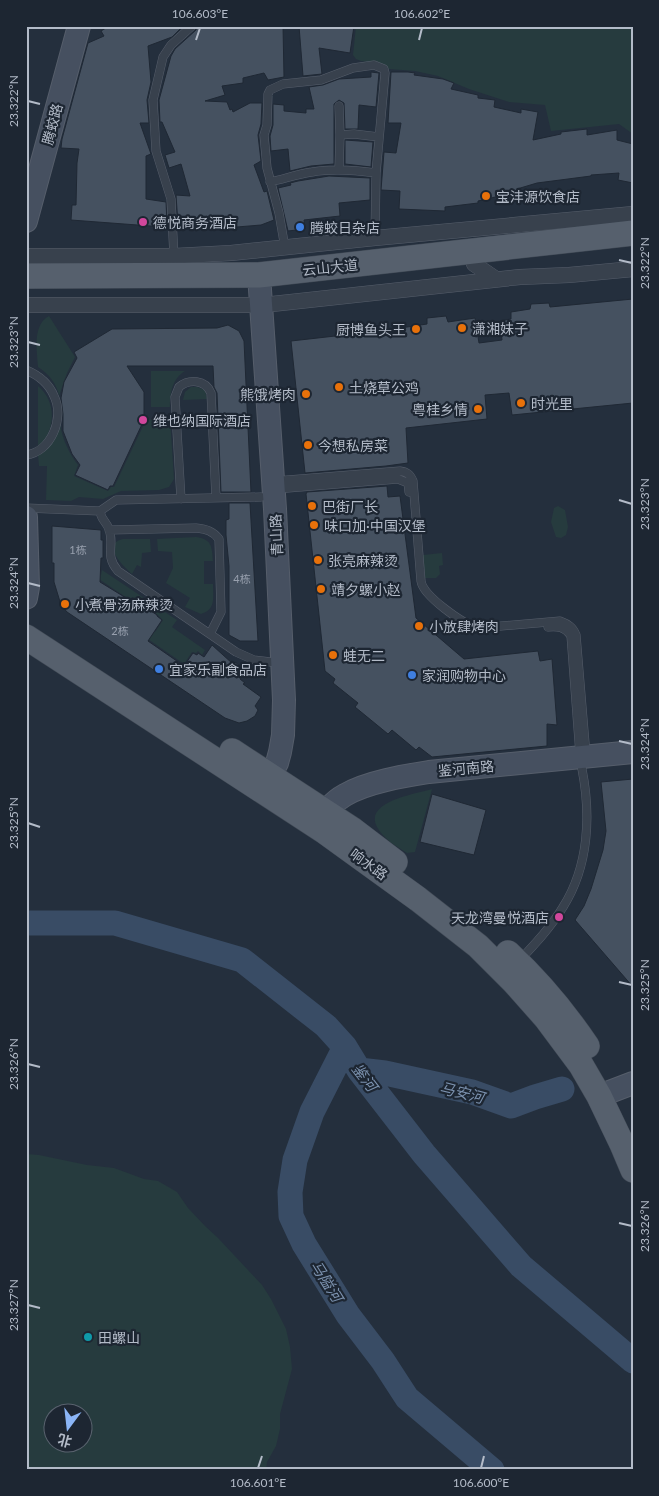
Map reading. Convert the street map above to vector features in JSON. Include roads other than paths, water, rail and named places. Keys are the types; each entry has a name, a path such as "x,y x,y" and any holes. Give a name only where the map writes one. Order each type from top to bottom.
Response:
{"main road":[{"name":"云山大道","path":"26,276 255,290 350,265 633,233"},
{"name":"云山大道","path":"26,289 255,290 474,264 633,249"},
{"name":"响水路","path":"26,622 462,912 518,962 566,1015 595,1056 633,1134"},
{"name":"响水路","path":"26,637 261,779"},
{"name":"响水路","path":"325,821 483,951 514,982 581,1065 616,1096 622,1144 633,1170"}],"street":[{"name":"腾蛟路","path":"26,222 79,26"},
{"path":"26,256 174,256 238,253 633,214"},
{"path":"320,244 350,265"},
{"path":"474,264 496,280"},
{"path":"26,305 255,290 569,276 633,269"},
{"name":"青山路","path":"255,290 284,709 280,752 261,779"},
{"name":"青山路","path":"261,779 272,738 269,489"},
{"path":"26,517 28,587 26,598"},
{"name":"鉴河南路","path":"325,821 358,801 385,792 422,784 633,752"},
{"name":"鉴河南路","path":"583,761 633,764"}],"lane":[{"path":"174,256 170,190 156,151 154,93 160,64 166,51 192,26"},
{"path":"286,248 279,212 270,182 264,131 267,124 266,99 270,90 291,83 321,80 345,70 374,65 384,68 385,73 376,173 376,238"},
{"path":"339,106 339,170"},
{"path":"340,135 379,137"},
{"path":"270,182 312,172 339,170 376,173"},
{"path":"26,370 39,378 52,391 57,403 57,411 54,432 48,442 35,453 26,455"},
{"path":"181,499 175,397 179,387 190,381 204,384 208,387 210,393 216,498"},
{"path":"26,508 100,511 116,500 216,498 400,471 406,472 411,476 413,481 421,581 428,594 467,624 478,628 560,621 574,629 577,645 587,830 586,846 571,894 537,942 518,962"},
{"path":"100,511 101,517 110,530 110,558 112,565 118,572 236,652 254,660 271,662"},
{"path":"110,530 196,528 208,530 216,535 219,539 221,608 217,622 210,634"}],"waterway":[{"name":"鉴河","path":"26,923 115,923 242,960 326,1026 345,1047 359,1070 424,1154 521,1266 633,1361"},
{"name":"马隘河","path":"345,1047 312,1112 295,1160 290,1192 291,1216 304,1244 348,1315 383,1361 407,1398 492,1470"},
{"name":"马安河","path":"359,1070 385,1073 472,1092 511,1106 562,1089"}],"place":[{"name":"宝沣源饮食店","path":"486,196"},
{"name":"德悦商务酒店","path":"143,222"},
{"name":"腾蛟日杂店","path":"300,227"},
{"name":"潇湘妹子","path":"462,328"},
{"name":"厨博鱼头王","path":"416,329"},
{"name":"土烧草公鸡","path":"339,387"},
{"name":"熊饿烤肉","path":"306,394"},
{"name":"时光里","path":"521,403"},
{"name":"粤桂乡情","path":"478,409"},
{"name":"维也纳国际酒店","path":"143,420"},
{"name":"今想私房菜","path":"308,445"},
{"name":"巴街厂长","path":"312,506"},
{"name":"味口加·中国汉堡","path":"314,525"},
{"name":"张亮麻辣烫","path":"318,560"},
{"name":"靖夕螺小赵","path":"321,589"},
{"name":"小煮骨汤麻辣烫","path":"65,604"},
{"name":"小放肆烤肉","path":"419,626"},
{"name":"蛙无二","path":"333,655"},
{"name":"宜家乐副食品店","path":"159,669"},
{"name":"家润购物中心","path":"412,675"},
{"name":"天龙湾曼悦酒店","path":"559,917"},
{"name":"田螺山","path":"88,1337"}]}
